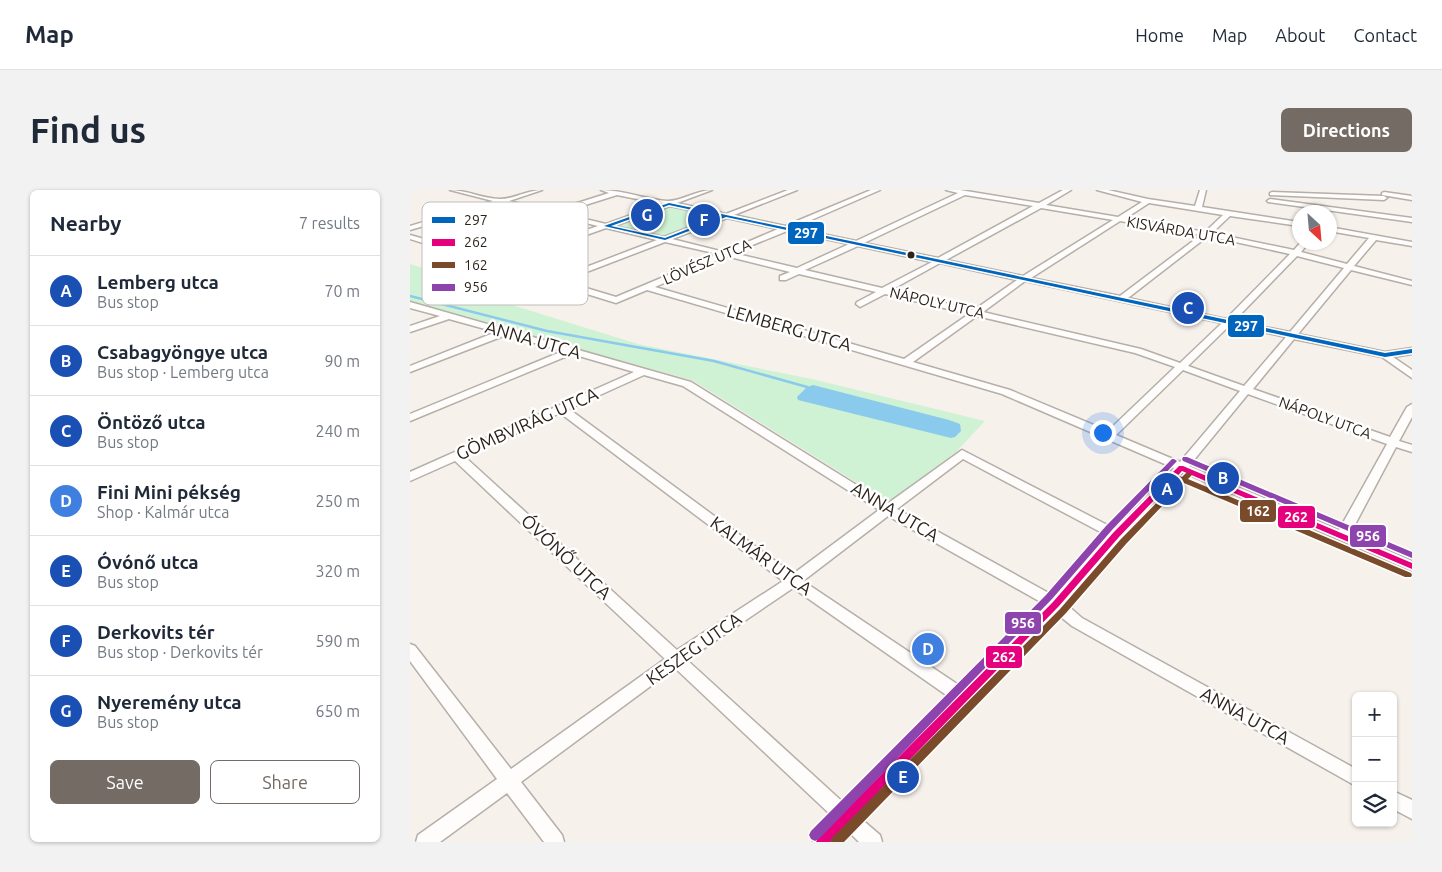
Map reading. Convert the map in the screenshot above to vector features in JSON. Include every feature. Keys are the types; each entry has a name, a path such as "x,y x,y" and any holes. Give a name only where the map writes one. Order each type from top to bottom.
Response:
{"street":[{"name":"NÁPOLY UTCA","path":"453,190 505,202"},
{"path":"498,202 539,190"},
{"path":"604,190 1385,355 1412,351"},
{"path":"588,202 624,190"},
{"path":"588,232 709,190"},
{"path":"588,269 794,190"},
{"name":"LÖVÉSZ UTCA","path":"647,287 877,190"},
{"name":"KISVÁRDA UTCA","path":"949,190 967,191 1038,206 1207,234 1296,253 1412,283"},
{"path":"860,304 937,260 1068,190"},
{"path":"1100,190 1121,192 1148,201 1292,223"},
{"path":"1198,208 1203,190"},
{"path":"783,278 967,191"},
{"path":"1382,225 1384,194"},
{"path":"1269,195 1384,194 1412,196"},
{"path":"1269,195 1412,220"},
{"path":"1269,195 1273,219"},
{"path":"906,362 1024,278 1148,201"},
{"path":"708,212 692,218 710,222"},
{"path":"1122,299 1207,234 1229,213"},
{"name":"NÁPOLY UTCA","path":"588,222 1138,351 1412,449"},
{"path":"410,228 422,224"},
{"path":"1337,230 1379,236 1412,244"},
{"path":"822,842 1056,604 1116,535 1181,468 1347,266 1379,236"},
{"path":"410,237 422,241"},
{"path":"1108,436 1229,321 1299,250"},
{"path":"588,293 610,300 622,298 647,287"},
{"name":"LEMBERG UTCA","path":"647,287 1006,392 1412,566"},
{"name":"ANNA UTCA","path":"410,305 687,384 888,510 1056,604 1077,622 1352,776"},
{"path":"410,329 448,316"},
{"path":"410,369 506,332"},
{"path":"410,418 572,351"},
{"path":"1385,355 1412,375"},
{"name":"GÖMBVIRÁG UTCA","path":"410,477 644,371"},
{"name":"KALMÁR UTCA","path":"562,408 793,581 964,698"},
{"path":"1342,536 1412,408"},
{"name":"KESZEG UTCA","path":"425,842 676,659 793,581 962,454 1116,535"},
{"name":"ÓVÓNŐ UTCA","path":"457,456 873,842"},
{"path":"410,650 555,842"},
{"path":"1397,801 1412,810"}],"green space":[{"path":"672,205 704,212 686,220 703,224 667,238 612,225"},
{"path":"410,264 422,268 422,305 512,305 638,344 812,379 985,421 956,452 888,502 692,380 410,303"}],"water":[{"path":"813,385 949,420 960,424 961,431 951,438 798,400 797,397 807,387"}],"waterway":[{"path":"410,296 422,299"},
{"path":"445,305 547,331 714,361 807,387"}],"transit line":[{"name":"297","path":"606,226 669,204 1385,355 1412,351"},
{"name":"297","path":"606,226 665,239 726,216"},
{"name":"956","path":"1185,459 1412,555"},
{"name":"956","path":"815,835 1049,597 1109,528 1174,461"},
{"name":"262","path":"1181,468 1412,566"},
{"name":"262","path":"822,842 1056,604 1116,535 1181,468"},
{"name":"162","path":"836,842 1063,611 1123,542 1188,475"},
{"name":"162","path":"1177,477 1408,575"}],"place":[{"name":"Nyeremény utca","path":"647,215"},
{"name":"Derkovits tér","path":"704,220"},
{"name":"Öntöző utca","path":"1188,308"},
{"name":"Csabagyöngye utca","path":"1223,478"},
{"name":"Lemberg utca","path":"1167,489"},
{"name":"Fini Mini pékség","path":"928,649"},
{"name":"Óvónő utca","path":"903,777"}]}
